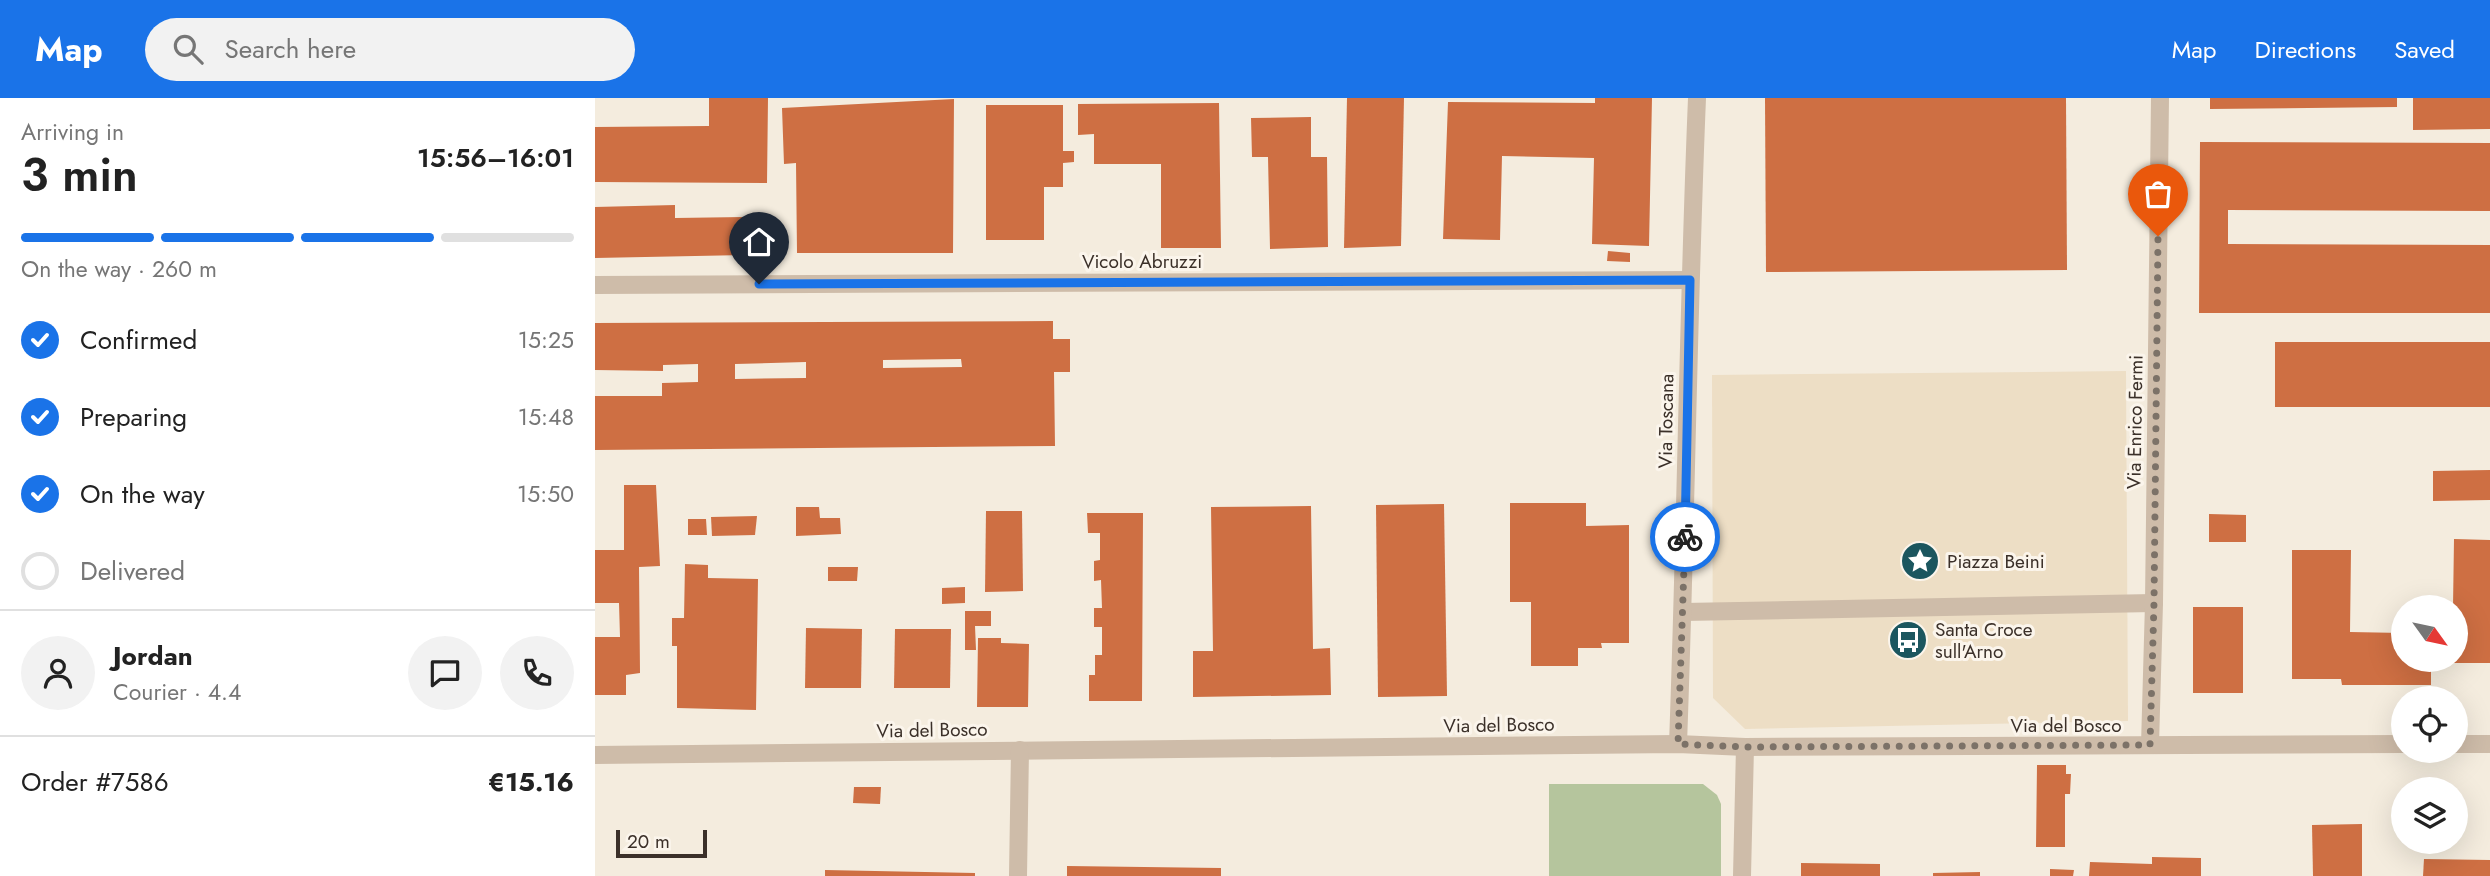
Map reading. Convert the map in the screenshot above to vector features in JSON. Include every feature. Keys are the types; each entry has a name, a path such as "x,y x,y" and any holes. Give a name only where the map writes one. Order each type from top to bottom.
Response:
{"street":[{"name":"Via Toscana","path":"1678,744 1697,98"},
{"name":"Via Enrico Fermi","path":"2150,745 2160,98"},
{"name":"Vicolo Abruzzi","path":"595,285 1690,280"},
{"path":"1683,612 2154,603"},
{"name":"Via del Bosco","path":"595,755 1678,744 1745,747 2391,744"},
{"path":"2468,744 2490,744"},
{"path":"1742,876 1745,747"},
{"path":"1018,876 1020,750"}],"green space":[{"path":"1549,784 1703,784 1717,795 1721,804 1721,876 1549,876"}],"shaded area":[{"name":"Piazza Beini","path":"2126,371 2128,721 1745,729 1713,698 1712,375"}],"building":[{"path":"709,98 768,98 767,183 595,182 595,127 709,126"},
{"path":"1347,98 1404,98 1401,246 1344,248"},
{"path":"1595,98 1652,98 1649,246 1592,244 1594,158 1502,156 1500,240 1443,239 1448,102 1595,103"},
{"path":"1765,98 2066,98 2067,270 1766,272"},
{"path":"2210,98 2397,98 2397,107 2210,109"},
{"path":"2413,98 2490,98 2490,129 2413,130"},
{"path":"954,99 953,253 797,253 796,163 784,164 782,108"},
{"path":"1219,103 1221,248 1161,248 1161,164 1094,164 1094,134 1078,135 1078,104"},
{"path":"986,105 1063,105 1063,151 1074,151 1074,162 1063,163 1063,187 1044,187 1044,240 986,240"},
{"path":"1311,117 1311,157 1327,157 1328,247 1270,249 1268,157 1252,157 1251,118"},
{"path":"2200,142 2490,143 2490,211 2228,210 2228,244 2490,245 2490,313 2199,313"},
{"path":"675,205 675,218 744,217 745,255 595,258 595,207"},
{"path":"1608,251 1630,253 1630,262 1607,261"},
{"path":"1053,321 1053,339 1070,339 1070,372 1054,372 1055,446 595,450 595,396 662,396 662,383 698,382 698,364 663,365 663,371 595,370 595,323","holes":["961,359 962,367 883,368 883,360","806,362 806,378 735,379 735,364"]},
{"path":"2275,342 2490,342 2490,407 2275,407"},
{"path":"2490,470 2490,500 2433,501 2433,471"},
{"path":"624,485 656,485 660,566 639,567 640,673 626,675 626,695 595,695 595,637 620,637 619,603 595,603 595,550 624,550"},
{"path":"1510,503 1586,503 1586,526 1629,525 1629,643 1601,643 1602,648 1578,648 1578,666 1531,666 1531,602 1510,602"},
{"path":"1444,504 1447,696 1378,697 1376,505"},
{"path":"1311,506 1313,649 1330,648 1331,695 1193,697 1193,651 1213,651 1211,507"},
{"path":"796,507 819,507 820,518 840,518 841,534 796,536"},
{"path":"986,511 1022,511 1023,591 985,592"},
{"path":"1087,513 1143,513 1142,701 1089,701 1089,675 1095,675 1095,655 1102,655 1102,627 1094,627 1094,608 1102,608 1101,580 1094,581 1094,561 1100,560 1100,533 1088,533"},
{"path":"2209,514 2246,515 2246,542 2209,542"},
{"path":"757,516 755,535 712,536 711,517"},
{"path":"688,519 706,519 707,535 688,535"},
{"path":"2454,539 2490,540 2490,663 2468,663 2468,595 2453,595"},
{"path":"2292,550 2351,550 2350,632 2391,633 2391,672 2431,672 2431,685 2342,685 2341,679 2292,679"},
{"path":"685,564 708,565 708,578 758,579 756,710 677,708 677,646 672,646 672,618 684,618"},
{"path":"828,567 858,567 857,581 828,581"},
{"path":"965,587 965,603 942,604 942,588"},
{"path":"2193,607 2243,607 2243,693 2193,693"},
{"path":"965,611 991,611 991,626 975,626 976,650 965,650"},
{"path":"806,628 862,629 861,688 805,688"},
{"path":"895,629 951,629 950,688 894,688"},
{"path":"978,638 1001,638 1001,643 1029,644 1028,707 977,707"},
{"path":"2037,765 2066,765 2066,774 2071,774 2070,794 2065,794 2065,847 2036,847"},
{"path":"854,787 881,787 880,804 853,803"},
{"path":"2362,824 2362,876 2313,876 2312,825"},
{"path":"2152,857 2201,858 2201,876 2089,876 2090,862 2152,864"},
{"path":"2424,859 2490,860 2490,876 2423,876"},
{"path":"1801,863 1880,864 1880,876 1801,876"},
{"path":"1067,866 1221,868 1221,876 1067,876"},
{"path":"2050,869 2074,870 2073,876 2050,876"},
{"path":"825,870 975,873 975,876 825,876"},
{"path":"1980,872 1980,876 1933,876 1933,873"}],"way so far":[{"path":"1685,537 1678,744 1745,747 2150,745 2158,236"}],"place":[{"name":"Piazza Beini","path":"1920,561"},
{"name":"Santa Croce sull'Arno","path":"1908,640"}],"route":[{"path":"759,284 1690,280 1685,537"}]}
